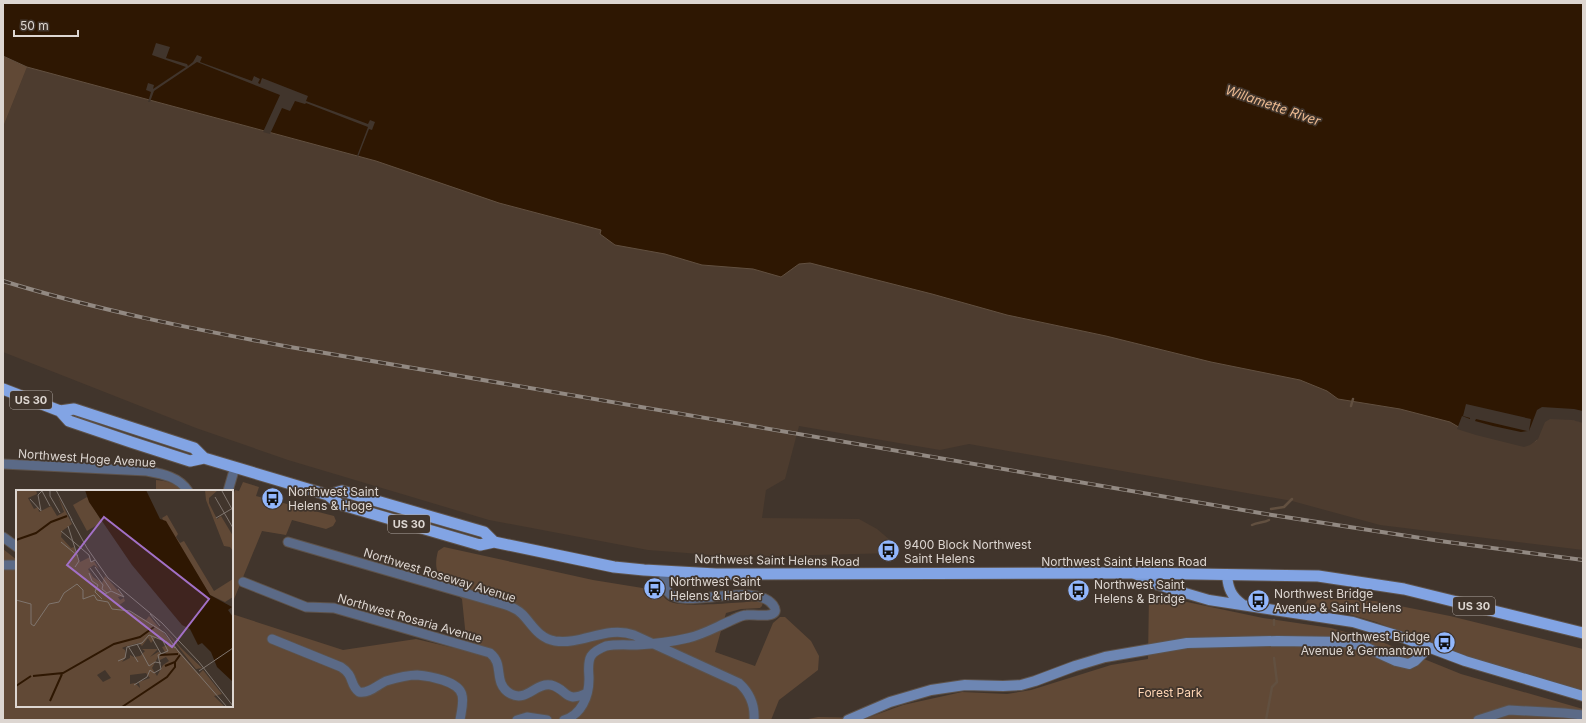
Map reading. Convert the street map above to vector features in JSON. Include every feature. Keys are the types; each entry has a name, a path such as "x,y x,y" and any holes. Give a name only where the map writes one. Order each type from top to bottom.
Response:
{"highway":[{"name":"Northwest Saint Helens Road","path":"3,389 60,411 69,421 190,460 204,458 328,494 339,504 480,545 494,542 614,567 664,571 760,574 1133,573 1318,576 1404,589 1583,634"}],"main road":[{"path":"1133,573 1158,585 1208,600 1322,616 1353,622 1396,635 1465,660 1583,696"},
{"path":"1226,575 1230,592 1235,599 1242,604"},
{"path":"848,720 890,702 931,690 966,685 1021,685 1105,657 1186,643 1277,641 1348,642 1365,647 1396,661 1409,664 1424,654 1426,646"}],"street":[{"name":"Northwest Hoge Avenue","path":"3,464 147,471 167,475 177,480 187,490"},
{"path":"228,490 235,467"},
{"path":"3,537 16,546"},
{"name":"Northwest Roseway Avenue","path":"288,542 506,605 519,611 539,634 553,641 571,641 617,632 629,633 738,683 748,693 752,700 755,713 754,720"},
{"path":"3,565 16,565"},
{"path":"564,720 574,715 581,707 587,693 588,664 593,653 607,646 653,644 689,638 746,614 769,615 773,614 775,609 768,600 758,596 743,594 701,598 675,596 668,591 664,578 664,571"},
{"name":"Northwest Rosaria Avenue","path":"243,582 306,607 334,608 490,653 497,660 503,688 513,695 523,696 529,694 536,688 546,685 557,688 573,697 579,697 587,693"},
{"path":"272,639 346,670 351,677 354,687 359,692 366,692 385,682 401,677 417,675 448,682 459,689 462,695 460,720"},
{"path":"1478,720 1509,710 1583,715"},
{"path":"517,720 527,717 547,720"}],"shaded area":[{"path":"27,67 376,161 436,180 444,158 400,165 396,163 397,159 401,162 445,155 491,171 493,166 488,164 490,158 498,160 494,172 511,177 515,165 554,178 551,188 572,195 576,184 582,187 580,192 577,191 575,196 603,205 606,194 614,196 612,202 607,201 606,205 643,250 666,254 702,265 753,269 781,277 799,264 810,263 1007,315 1154,348 1148,313 1130,310 1128,321 1125,321 1126,315 1113,313 1114,308 1125,310 1126,308 1132,309 1132,307 1107,301 1108,297 1113,298 1113,301 1130,305 1131,302 1136,303 1136,306 1176,314 1177,311 1182,312 1182,315 1207,320 1208,318 1215,319 1214,324 1165,314 1164,319 1157,325 1161,350 1300,380 1327,391 1338,399 1400,409 1450,422 1462,429 1525,445 1536,441 1545,420 1550,417 1583,422 1583,550 1380,525 1292,501 969,444 940,450 799,426 785,479 766,490 762,518 859,519 877,529 890,540 896,553 773,556 712,555 648,550 489,520 288,460 196,428 3,352 3,127","holes":["447,159 510,180 502,203 440,181","521,184 538,190 540,188 607,209 638,249 615,245 600,234 602,230 514,206"]}],"green space":[{"path":"3,56 27,67 3,127"},
{"path":"156,480 170,483 177,486 181,490 156,490"},
{"path":"243,482 259,487 256,496 334,516 336,521 333,526 326,529 292,520 286,535 262,531 233,602 233,496 235,490 239,491"},
{"path":"444,547 593,580 661,591 666,599 678,604 701,605 760,601 763,602 760,608 741,609 726,613 715,652 755,666 773,623 780,617 785,617 811,641 819,656 818,670 779,700 771,720 3,720 3,549 16,559 16,707 233,707 233,614 343,650 416,639 454,648 466,638 462,599 445,583 438,573 436,560 438,551"},
{"name":"Forest Park","path":"1149,594 1263,618 1331,628 1382,642 1461,674 1583,709 1583,720 803,720 818,717 867,718 903,705 962,692 1007,694 1031,690 1111,665 1148,659"},
{"path":"1309,598 1375,601 1450,616 1583,649 1583,691 1467,658 1376,622 1338,611 1304,605"}],"water":[{"name":"Willamette River","path":"3,3 1583,3 1583,422 1564,418 1548,418 1542,425 1536,441 1462,429 1450,422 1400,409 1338,399 1327,391 1300,380 1211,362 1106,336 1007,315 810,263 799,264 781,277 753,269 702,265 665,254 615,245 600,234 601,230 499,203 376,161 27,67 3,56"}],"pier":[{"path":"156,43 170,47 166,58 187,64 188,66 193,62 197,55 202,57 200,62 252,81 254,76 260,79 258,83 260,84 262,78 308,96 306,101 368,124 370,120 375,122 372,130 369,129 358,157 357,156 368,127 306,103 295,101 290,111 282,108 270,134 263,132 280,95 197,62 154,91 150,102 148,102 151,92 146,90 148,83 154,85 153,89 186,67 152,55"},
{"path":"1466,404 1531,419 1529,431 1537,410 1542,407 1583,411 1583,423 1572,420 1550,419 1545,422 1538,439 1530,445 1524,447 1457,429 1462,416 1470,419 1463,416","holes":["1476,419 1528,431 1521,432 1493,426 1475,421"]}],"waterway":[{"path":"1351,406 1353,399"},
{"path":"1271,509 1284,507 1292,499"},
{"path":"1252,525 1269,520"},
{"path":"1274,620 1274,625"},
{"path":"1266,720 1272,687 1277,682 1274,658"}],"railway":[{"path":"3,281 110,310 290,347 1272,515 1440,541 1583,560"}],"place":[{"name":"Northwest Saint Helens & Hoge","path":"273,498"},
{"name":"9400 Block Northwest Saint Helens","path":"888,551"},
{"name":"Northwest Saint Helens & Harbor","path":"654,588"},
{"name":"Northwest Saint Helens & Bridge","path":"1079,591"},
{"name":"Northwest Bridge Avenue & Saint Helens","path":"1258,600"},
{"name":"Northwest Bridge Avenue & Germantown","path":"1445,643"}]}
